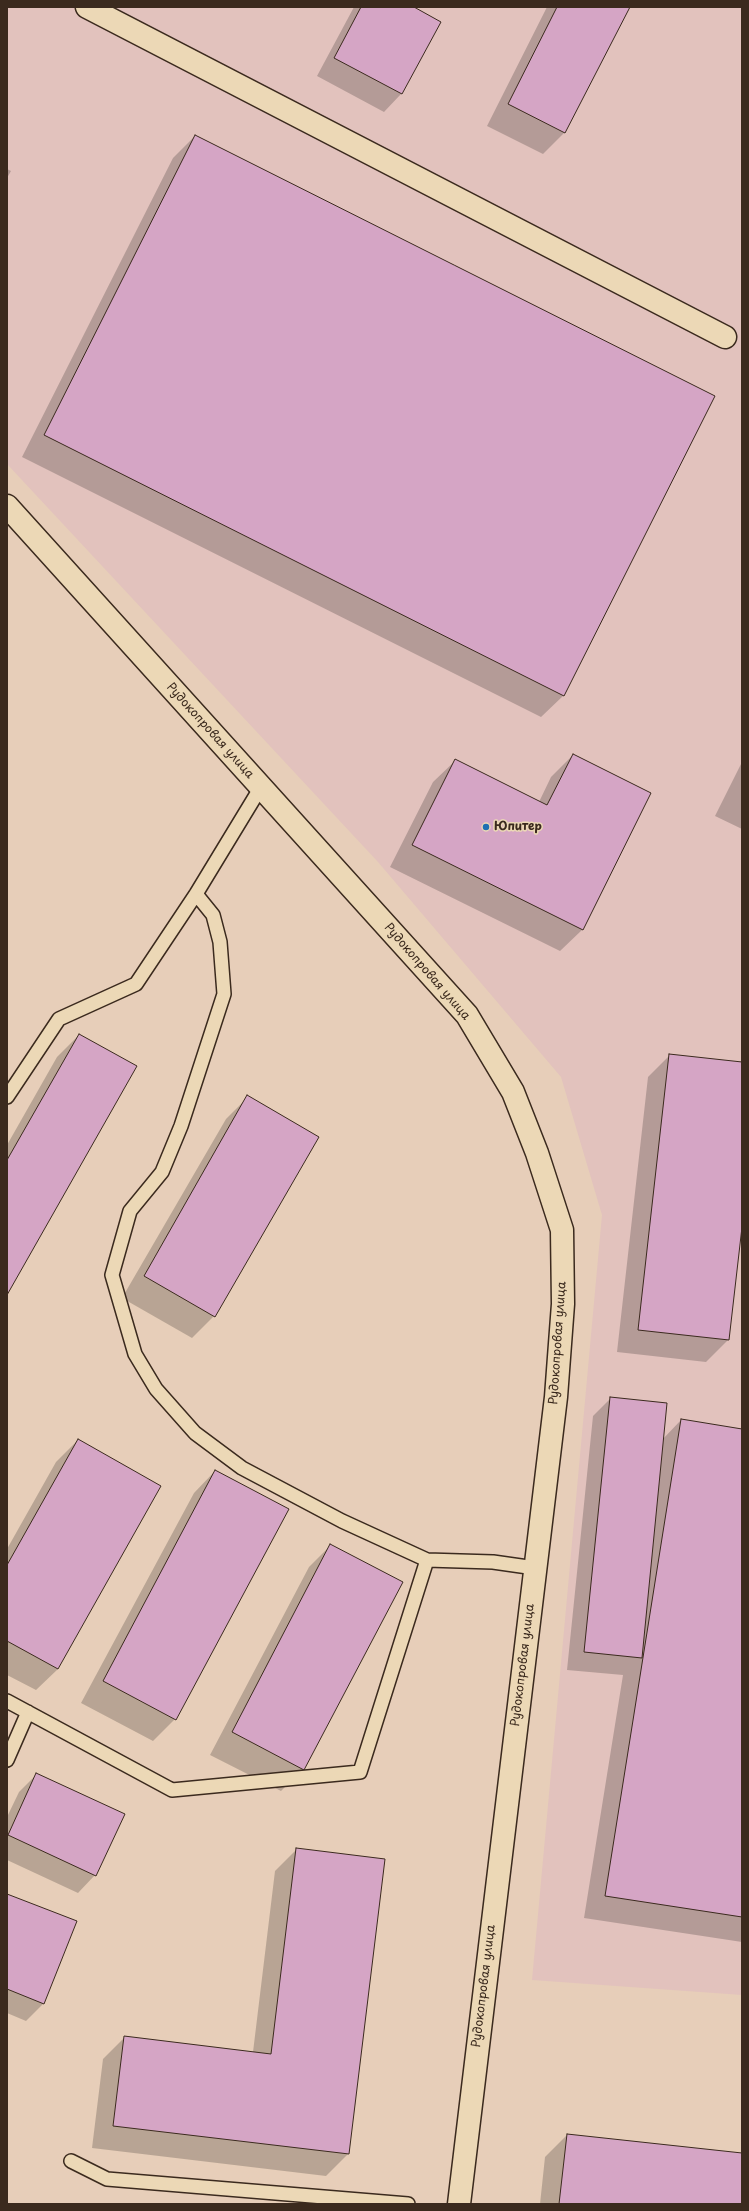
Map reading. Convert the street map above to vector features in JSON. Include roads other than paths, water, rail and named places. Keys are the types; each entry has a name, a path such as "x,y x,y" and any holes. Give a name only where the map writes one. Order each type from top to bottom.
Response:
{"main road":[{"path":"87,7 725,337"},
{"name":"Рудокопровая улица","path":"7,506 467,1015 513,1092 538,1153 562,1230 563,1304 556,1397 459,2204"}],"lane":[{"path":"7,1097 59,1019 136,984 196,894 261,788"},
{"path":"196,894 214,916 220,942 224,994 181,1126 162,1172 130,1212 112,1275 135,1354 156,1389 195,1433 242,1468 342,1521 427,1560 493,1562 535,1568"},
{"path":"7,1701 172,1790 360,1772 427,1560"},
{"path":"7,1760 28,1712"},
{"path":"71,2161 107,2179 408,2204"}],"place":[{"name":"Юпитер","path":"486,827"}]}
